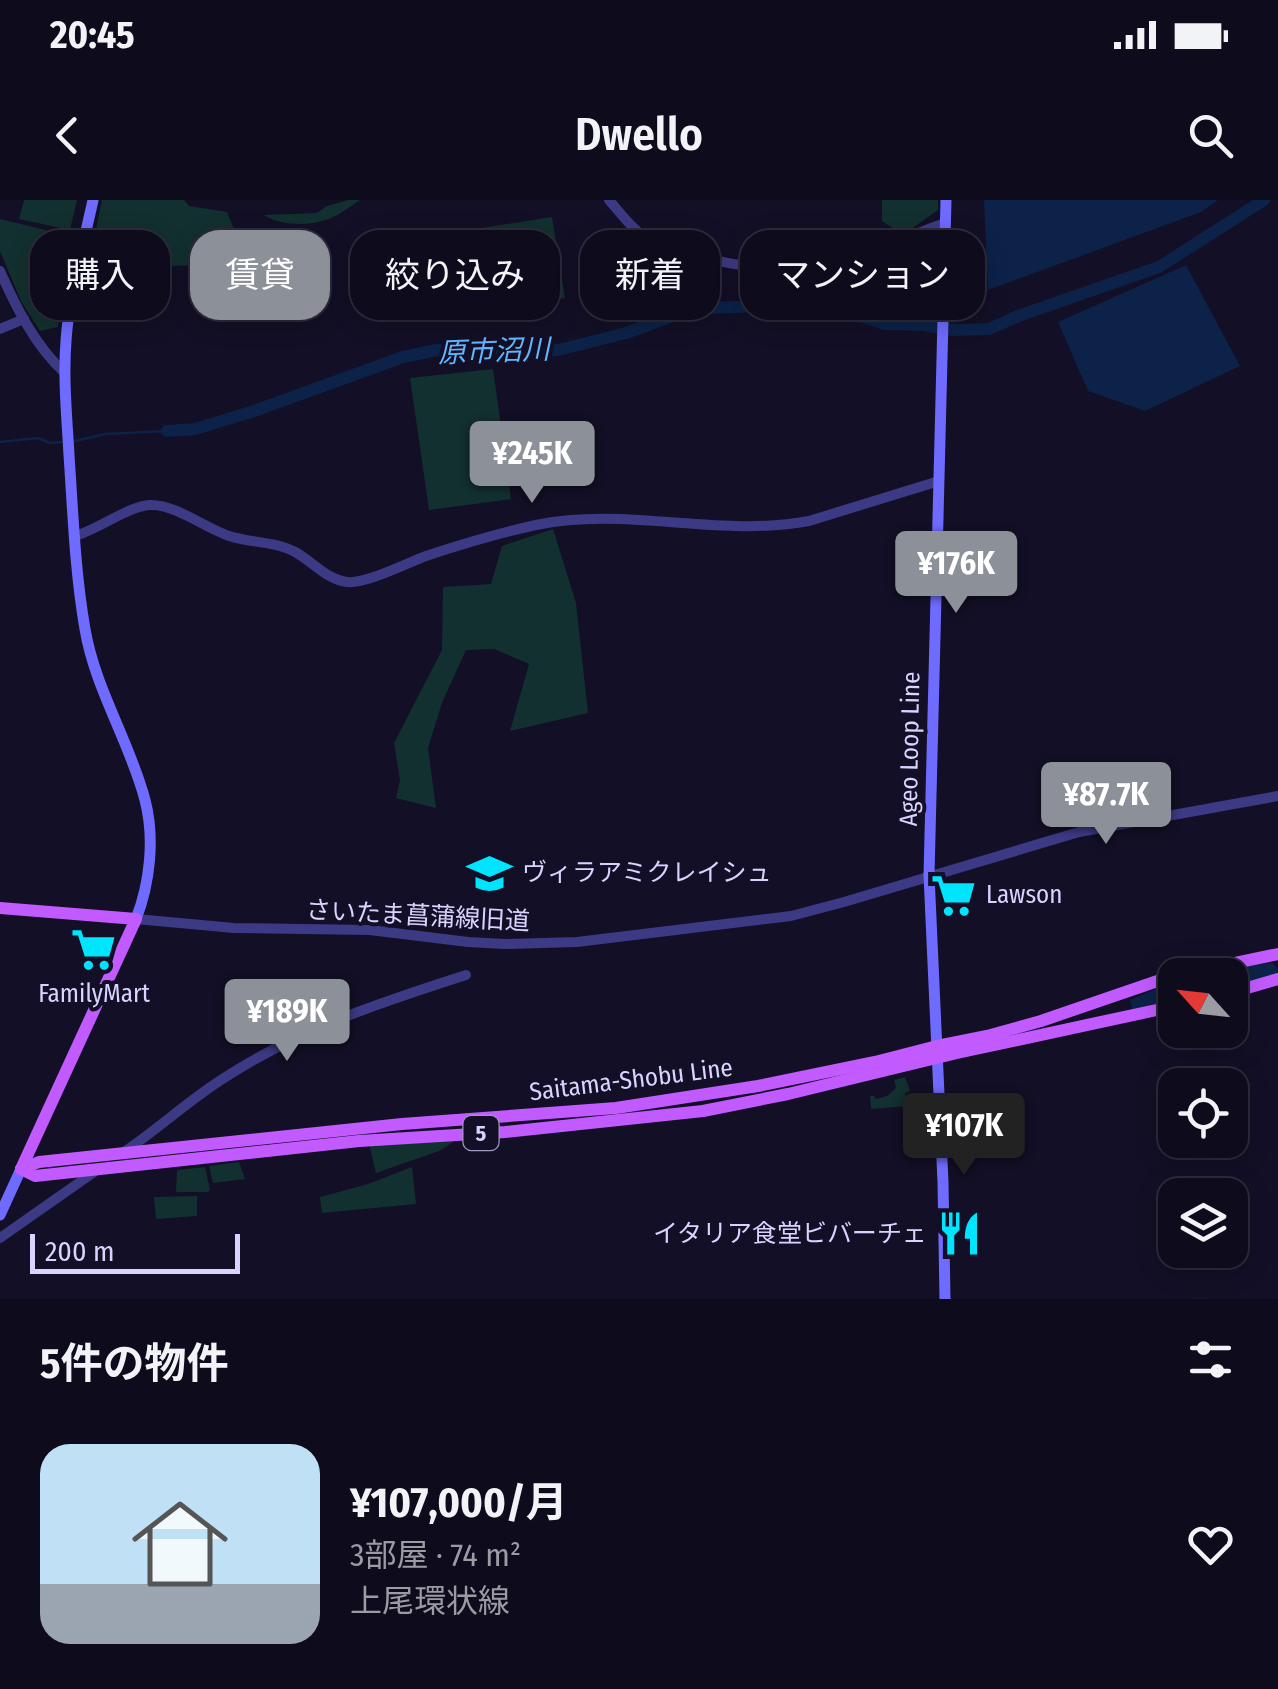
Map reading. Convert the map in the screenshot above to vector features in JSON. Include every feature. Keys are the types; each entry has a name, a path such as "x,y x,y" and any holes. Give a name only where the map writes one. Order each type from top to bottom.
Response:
{"main road":[{"path":"0,1215 146,892 149,818 88,645 74,536 65,373 70,307 93,200"},
{"name":"Ageo Loop Line","path":"945,1299 929,876 946,200"},
{"path":"0,908 136,920"},
{"name":"Saitama-Shobu Line","path":"1248,961 1276,956"},
{"path":"1248,988 1278,979"},
{"name":"Saitama-Shobu Line","path":"938,1052 1158,981"},
{"path":"1123,993 1117,1004 1120,1012 1130,1017"},
{"name":"Saitama-Shobu Line","path":"21,1169 34,1176 97,1170 169,1156 387,1126 616,1108 766,1091 875,1062 1158,1010"},
{"name":"Saitama-Shobu Line","path":"21,1169 39,1162 118,1155 169,1156"}],"street":[{"path":"609,200 632,226 654,242 760,267 784,261 820,242 888,242 946,223"},
{"path":"0,271 24,319 65,373"},
{"path":"0,329 24,319"},
{"path":"74,536 144,505 158,506 224,534 286,549 330,576 352,582 450,548 538,525 592,520 789,525 939,481"},
{"name":"さいたま菖蒲線旧道","path":"136,920 234,928 370,930 468,942 559,943 780,918 1079,832 1278,796"},
{"path":"118,1155 214,1084 275,1048 390,999 466,975"},
{"path":"0,1238 97,1170"}],"green space":[{"path":"24,200 77,200 70,230 19,219"},
{"path":"102,200 184,200 189,206 227,212 234,230 190,230 190,265 170,266 170,230 96,230"},
{"path":"348,200 360,200 315,223 284,223 264,215 317,213"},
{"path":"882,200 938,200 938,210 911,229 895,230 882,221"},
{"path":"552,217 554,230 469,230"},
{"path":"0,219 46,230 30,230 30,315 21,301 0,251"},
{"path":"560,267 565,298 560,299"},
{"path":"33,320 59,320 58,327 40,331"},
{"path":"493,369 511,499 429,510 410,378"},
{"path":"553,529 576,603 588,713 510,731 529,664 494,649 466,650 442,703 428,748 436,808 396,798 400,780 394,743 442,650 443,587 491,584 502,546"},
{"path":"905,1077 910,1091 905,1093 908,1106 871,1109 870,1096 887,1096 896,1088 894,1080"},
{"path":"455,1141 439,1151 376,1173 370,1148 370,1144"},
{"path":"239,1162 245,1179 213,1183 209,1166"},
{"path":"205,1167 208,1192 176,1192 177,1170"},
{"path":"412,1167 416,1204 322,1213 320,1197"},
{"path":"197,1196 197,1216 156,1219 154,1197"}],"water":[{"path":"984,200 1218,200 1201,212 988,290"},
{"path":"1186,265 1240,366 1145,411 1088,391 1058,322"},
{"path":"1272,963 1278,968 1277,974 1248,982 1248,965"},
{"path":"1158,988 1158,1004 1133,1010 1130,1000"}],"waterway":[{"name":"原市沼川","path":"167,431 195,429 254,411 403,357 437,350 558,350 709,308 759,306 864,317 885,324 989,329 1159,267 1264,200"},
{"name":"原市沼川","path":"75,441 105,434 167,431"},
{"name":"原市沼川","path":"0,442 38,438 62,442"}],"place":[{"name":"ヴィラアミクレイシュ","path":"489,873"},
{"name":"Lawson","path":"953,895"},
{"name":"FamilyMart","path":"94,950"},
{"name":"イタリア食堂ビバーチェ","path":"960,1234"}]}
